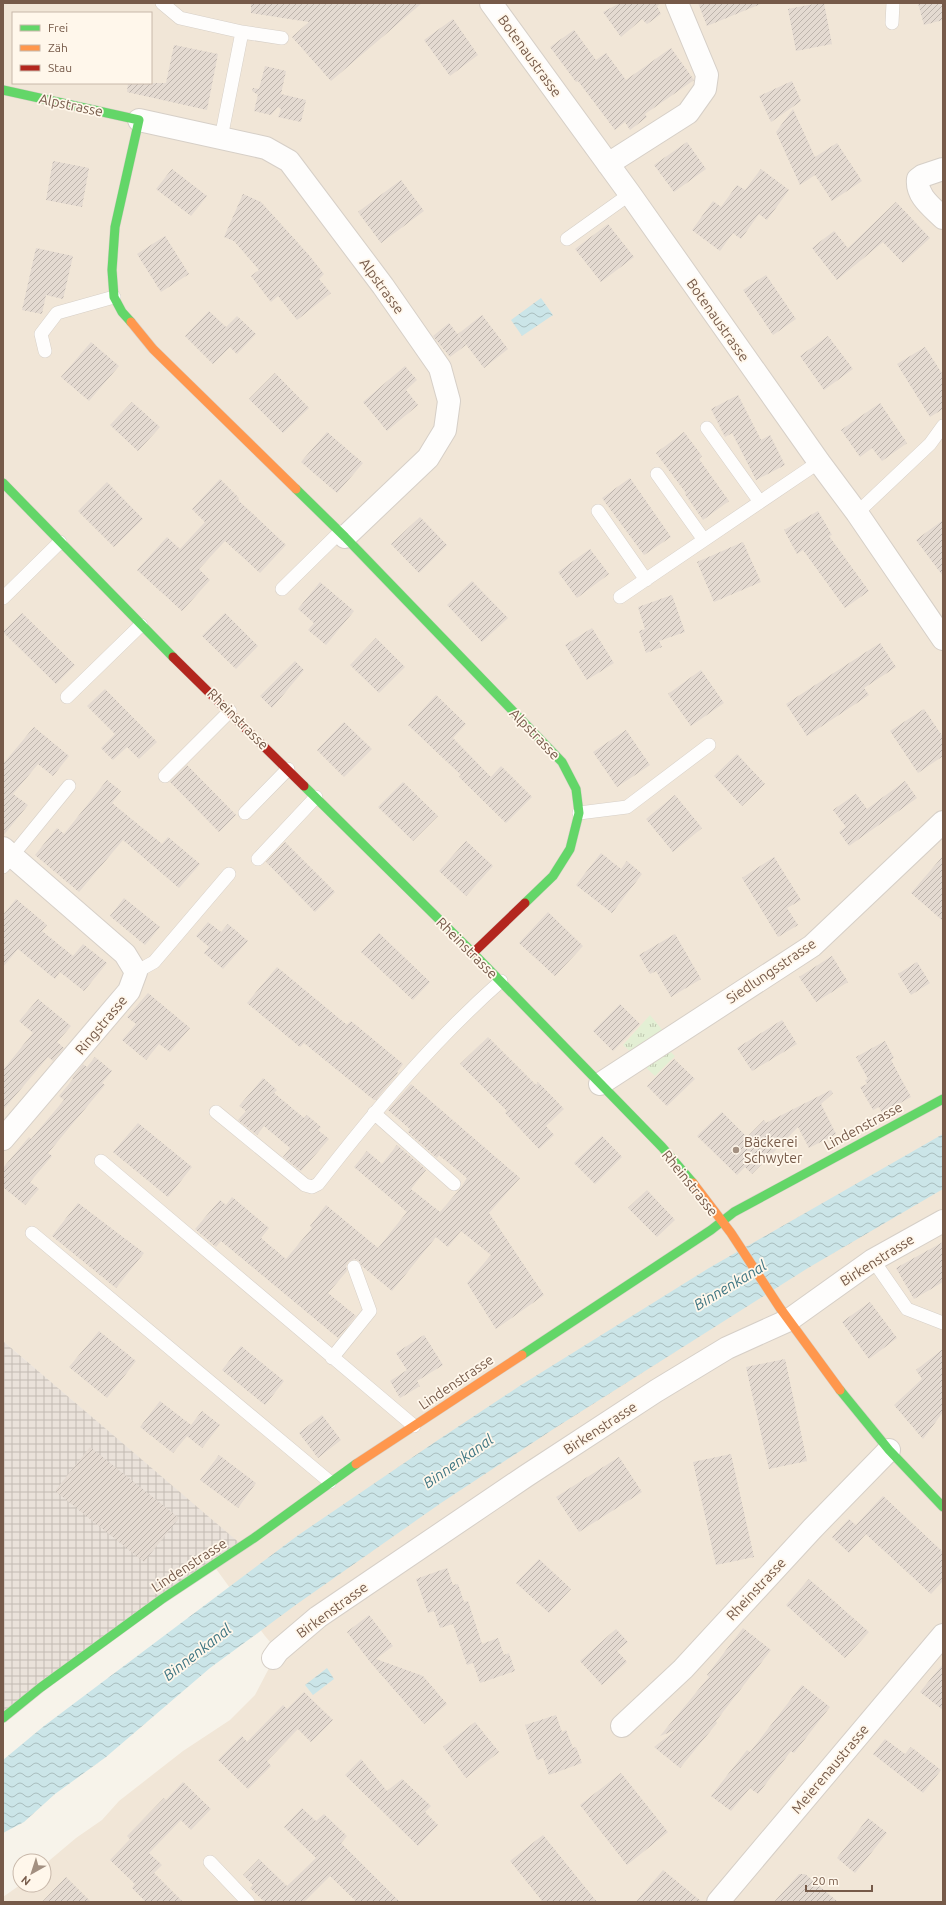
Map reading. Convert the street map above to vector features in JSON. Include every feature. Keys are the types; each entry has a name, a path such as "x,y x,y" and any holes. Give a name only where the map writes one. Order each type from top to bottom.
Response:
{"street":[{"name":"Botenaustrasse","path":"491,3 630,194 819,462 857,513 943,638"},
{"path":"608,164 688,113 705,89 707,75 677,3"},
{"name":"Alpstrasse","path":"3,90 266,148 289,162 383,286 440,368 449,401 445,430 428,458 343,535"},
{"name":"Alpstrasse","path":"139,120 115,227 112,270 114,297 122,312 153,349 343,535 562,762 576,789 579,814 570,848 553,876 473,953"},
{"path":"943,169 922,176 918,179 920,194 943,218"},
{"name":"Rheinstrasse","path":"3,483 141,625 230,711 501,981 662,1147 706,1198 731,1233 784,1314 841,1392 888,1450 943,1507"},
{"name":"Siedlungsstrasse","path":"600,1084 812,946 943,822"},
{"path":"6,857 125,954 136,972"},
{"name":"Ringstrasse","path":"3,1139 129,991 136,972"},
{"name":"Lindenstrasse","path":"3,1718 40,1688 162,1599 254,1538 330,1482 722,1222 734,1212 943,1099"},
{"name":"Birkenstrasse","path":"273,1658 278,1651 318,1617 656,1391 872,1260 943,1221"},
{"name":"Rheinstrasse","path":"622,1726 683,1669 812,1529 888,1450"},
{"name":"Meierenaustrasse","path":"718,1902 943,1635"}],"lane":[{"path":"162,3 180,18 242,32 282,38"},
{"path":"892,23 893,3"},
{"path":"221,138 242,32"},
{"path":"567,239 630,194"},
{"path":"46,351 41,334 57,313 114,297"},
{"path":"857,513 930,444 943,426"},
{"path":"706,428 760,502"},
{"path":"620,597 819,462"},
{"path":"657,474 704,540"},
{"path":"598,511 646,580"},
{"path":"282,589 343,535"},
{"path":"3,598 60,542"},
{"path":"68,697 141,625"},
{"path":"165,776 230,711"},
{"path":"579,814 627,807 709,745"},
{"path":"245,813 288,769"},
{"path":"6,857 69,786"},
{"path":"258,859 316,797"},
{"path":"136,972 154,962 228,874"},
{"path":"216,1112 305,1185 312,1187 318,1184 374,1113 432,1047 501,981"},
{"path":"374,1113 454,1184"},
{"path":"101,1161 414,1426"},
{"path":"32,1234 330,1482"},
{"path":"872,1260 907,1309 943,1323"},
{"path":"332,1358 370,1311 354,1267"},
{"path":"210,1862 248,1902"}],"shaded area":[{"path":"3,3 943,3 943,1902 3,1902 3,1897 12,1891 12,1893 52,1893 52,1858 76,1838 102,1820 119,1801 183,1751 230,1720 255,1695 278,1651 265,1636 214,1566 242,1546 3,1341"},
{"path":"3,1341 243,1546 3,1718"}],"green space":[{"path":"650,1015 664,1032 632,1053 623,1045"},
{"path":"668,1049 675,1056 655,1076 643,1065"}],"water":[{"path":"541,298 553,315 522,336 511,320"},
{"name":"Binnenkanal","path":"943,1134 943,1189 808,1268 555,1428 441,1503 297,1604 210,1668 106,1757 55,1794 24,1822 3,1833 3,1760 44,1726 297,1536 518,1387 709,1268"},
{"path":"327,1668 334,1679 313,1695 305,1685"}],"building":[{"path":"251,3 422,3 331,81 292,37 309,22 251,13"},
{"path":"620,3 661,3 657,6 661,14 647,24 642,19 621,37 603,12"},
{"path":"698,3 763,3 707,26"},
{"path":"824,3 832,44 796,51 788,9"},
{"path":"918,3 943,3 943,20 924,25"},
{"path":"453,19 478,55 450,76 424,40"},
{"path":"574,30 596,60 606,53 626,80 671,48 694,80 645,114 647,117 630,130 625,122 615,130 550,47"},
{"path":"174,45 218,54 207,110 127,92 128,84 166,83"},
{"path":"265,66 286,71 281,94 306,100 301,122 278,117 281,109 278,107 271,115 254,111 258,95 252,91 253,88 259,89"},
{"path":"792,81 801,101 771,122 759,96"},
{"path":"793,109 815,157 837,143 862,181 832,201 815,175 800,185 776,132"},
{"path":"687,142 706,169 674,192 654,165"},
{"path":"53,161 89,168 82,207 46,200"},
{"path":"172,169 207,196 191,216 156,189"},
{"path":"761,169 789,190 767,220 759,214 741,239 733,233 720,251 692,230 713,201 721,207 737,185 745,190"},
{"path":"401,180 424,211 381,243 358,212"},
{"path":"243,194 261,202 324,274 319,279 331,293 297,320 278,296 271,302 251,276 259,270 234,241 224,237"},
{"path":"896,202 930,238 903,263 883,242 837,280 812,248 834,231 848,248"},
{"path":"608,224 634,257 601,282 575,249"},
{"path":"165,236 189,274 161,292 137,254"},
{"path":"36,248 73,256 63,299 46,295 42,314 22,310"},
{"path":"766,275 796,319 773,335 743,290"},
{"path":"209,311 226,327 237,316 256,334 237,354 230,347 213,364 185,336"},
{"path":"482,315 508,349 484,368 458,334"},
{"path":"449,323 466,345 450,357 433,336"},
{"path":"828,336 853,369 824,390 800,356"},
{"path":"91,342 119,366 89,401 61,377"},
{"path":"925,347 943,375 943,409 930,417 897,364"},
{"path":"405,366 417,380 406,390 418,405 387,431 363,402"},
{"path":"275,373 309,408 283,433 249,399"},
{"path":"738,395 761,440 770,435 785,465 756,480 732,433 725,437 711,409"},
{"path":"132,402 160,427 138,451 110,425"},
{"path":"880,403 907,443 882,461 872,448 860,457 841,430"},
{"path":"327,432 363,463 337,493 301,462"},
{"path":"684,432 702,456 699,459 729,501 703,520 685,494 686,493 656,453"},
{"path":"630,478 671,537 644,555 602,498"},
{"path":"220,479 239,498 238,500 286,545 260,573 225,541 199,569 210,580 182,611 137,570 167,537 180,549 205,522 192,509"},
{"path":"107,482 143,519 114,547 78,511"},
{"path":"818,511 832,535 829,536 869,591 845,608 803,550 797,554 784,530"},
{"path":"420,517 447,545 419,573 391,544"},
{"path":"943,520 943,576 916,540"},
{"path":"743,542 761,582 714,602 697,562"},
{"path":"590,549 609,574 577,598 558,572"},
{"path":"472,581 508,618 482,642 447,605"},
{"path":"320,582 354,611 326,645 308,630 314,623 298,609"},
{"path":"672,595 685,632 659,641 662,647 646,653 639,631 645,629 638,607"},
{"path":"22,613 75,665 56,684 3,632"},
{"path":"225,613 258,646 236,669 202,636"},
{"path":"592,628 614,663 587,680 565,645"},
{"path":"376,638 405,667 379,693 350,665"},
{"path":"880,643 896,667 864,688 869,695 807,736 786,704"},
{"path":"295,661 304,670 272,708 260,696"},
{"path":"701,670 724,703 691,726 668,694"},
{"path":"105,689 157,742 139,759 127,747 113,760 101,748 115,734 87,706"},
{"path":"436,695 466,724 453,738 491,777 501,766 532,797 506,823 459,777 461,775 408,725"},
{"path":"924,709 943,737 943,756 918,773 890,731"},
{"path":"344,722 372,749 344,777 317,750"},
{"path":"34,727 69,756 53,776 38,764 13,794 28,805 3,836 3,764"},
{"path":"626,730 650,765 617,787 593,752"},
{"path":"737,754 765,784 742,806 714,776"},
{"path":"187,765 236,815 219,832 170,782"},
{"path":"107,780 121,791 112,803 162,844 168,837 200,864 179,888 123,840 79,892 35,855 57,828 64,834"},
{"path":"905,781 917,798 849,846 839,832 846,827 833,810 856,794 867,809"},
{"path":"403,782 438,816 413,841 378,807"},
{"path":"675,795 702,828 673,852 646,819"},
{"path":"466,841 493,866 466,896 439,871"},
{"path":"285,842 335,892 315,912 266,862"},
{"path":"601,853 621,869 627,861 642,874 612,913 576,885"},
{"path":"943,856 943,921 911,893"},
{"path":"774,857 801,900 787,908 798,925 778,937 742,878"},
{"path":"124,898 160,927 145,945 110,916"},
{"path":"16,899 47,925 42,931 73,956 83,944 107,963 84,991 60,972 55,979 18,949 3,967 3,915"},
{"path":"548,912 583,946 555,976 519,943"},
{"path":"208,922 221,932 228,924 248,941 223,969 204,953 209,947 196,936"},
{"path":"379,933 430,982 413,1000 361,952"},
{"path":"675,934 701,979 671,997 656,971 650,974 639,955"},
{"path":"832,956 848,982 816,1002 799,977"},
{"path":"917,962 930,983 911,995 898,974"},
{"path":"277,967 347,1025 351,1021 403,1064 397,1072 398,1073 376,1100 374,1100 304,1043 300,1047 247,1003"},
{"path":"148,993 190,1028 170,1052 159,1044 146,1060 122,1040 136,1024 127,1017"},
{"path":"38,999 71,1026 57,1042 64,1048 53,1061 48,1057 3,1110 3,1070 33,1033 19,1021"},
{"path":"620,1004 640,1024 613,1051 593,1031"},
{"path":"782,1020 797,1044 752,1071 737,1048"},
{"path":"488,1037 536,1085 538,1082 564,1109 546,1126 554,1135 539,1149 505,1113 507,1111 460,1064"},
{"path":"885,1041 894,1058 891,1060 911,1097 882,1113 879,1107 873,1110 860,1087 867,1084 865,1080 868,1079 856,1057"},
{"path":"95,1057 112,1071 102,1083 105,1085 48,1153 52,1156 30,1182 39,1189 25,1205 3,1187 3,1168 29,1137 31,1139 64,1100 59,1096 83,1064 87,1067"},
{"path":"674,1059 695,1079 667,1106 647,1086"},
{"path":"263,1078 277,1090 274,1093 304,1118 307,1115 321,1127 318,1130 329,1139 301,1171 283,1157 290,1148 264,1126 257,1135 238,1120 246,1111 239,1106"},
{"path":"411,1084 520,1178 489,1213 544,1295 496,1329 467,1283 491,1255 461,1231 448,1247 436,1237 392,1291 362,1266 359,1261 355,1259 348,1262 346,1266 347,1271 328,1293 356,1316 338,1338 221,1241 216,1247 195,1229 220,1200 226,1205 232,1197 269,1228 261,1238 286,1259 312,1228 310,1226 326,1205 378,1248 407,1212 354,1167 367,1151 382,1164 397,1145 426,1170 411,1189 440,1212 460,1189 467,1178 439,1155 437,1158 408,1132 410,1129 388,1110"},
{"path":"831,1090 833,1093 821,1104 836,1134 809,1148 798,1127 752,1174 745,1167 737,1175 697,1136 722,1112 747,1137 764,1120 766,1123"},
{"path":"138,1123 192,1167 168,1197 113,1152"},
{"path":"602,1136 622,1157 595,1184 574,1163"},
{"path":"647,1190 675,1220 657,1237 628,1208"},
{"path":"78,1203 144,1253 116,1288 52,1236"},
{"path":"943,1242 943,1282 914,1299 896,1268"},
{"path":"870,1302 897,1338 869,1359 842,1322"},
{"path":"99,1331 136,1361 107,1398 69,1367"},
{"path":"424,1335 443,1365 417,1381 420,1386 400,1398 390,1381 407,1370 396,1353"},
{"path":"241,1346 284,1381 265,1405 222,1370"},
{"path":"943,1349 943,1412 923,1439 894,1405 922,1379 916,1370"},
{"path":"785,1359 807,1461 769,1469 746,1367"},
{"path":"160,1401 191,1425 202,1411 220,1425 202,1448 187,1436 173,1453 140,1427"},
{"path":"322,1415 341,1440 318,1458 299,1433"},
{"path":"90,1447 179,1518 144,1562 55,1491"},
{"path":"731,1454 754,1557 716,1565 693,1462"},
{"path":"219,1455 256,1483 238,1508 200,1480"},
{"path":"619,1457 642,1492 579,1532 556,1497"},
{"path":"883,1496 943,1552 943,1581 931,1594 856,1525"},
{"path":"849,1519 866,1534 849,1553 832,1537"},
{"path":"539,1559 571,1589 549,1613 516,1583"},
{"path":"447,1568 453,1585 458,1584 464,1602 468,1601 482,1644 498,1638 504,1655 509,1653 515,1671 480,1683 473,1663 467,1665 453,1624 440,1628 434,1611 428,1613 416,1579"},
{"path":"809,1579 869,1632 845,1658 786,1605"},
{"path":"369,1615 393,1646 376,1659 423,1676 447,1704 424,1724 371,1663 347,1632"},
{"path":"743,1628 771,1650 716,1721 717,1723 680,1768 654,1747 676,1730 660,1736 709,1677 707,1675"},
{"path":"616,1629 628,1642 617,1651 627,1662 602,1685 580,1661"},
{"path":"943,1664 943,1710 920,1692"},
{"path":"802,1685 830,1707 794,1753 791,1751 758,1794 750,1788 731,1811 711,1796 747,1750 750,1752"},
{"path":"304,1692 333,1720 311,1742 298,1729 267,1761 271,1766 248,1789 218,1760 242,1736 247,1742 283,1705 287,1709"},
{"path":"556,1715 562,1732 566,1730 573,1748 576,1747 582,1763 549,1775 543,1758 537,1760 525,1725"},
{"path":"475,1722 499,1752 466,1778 443,1747"},
{"path":"885,1739 905,1754 911,1747 941,1770 923,1793 873,1754"},
{"path":"361,1759 387,1791 402,1779 431,1806 425,1812 438,1825 418,1846 345,1775"},
{"path":"621,1773 668,1832 627,1865 580,1805"},
{"path":"183,1782 211,1809 191,1830 181,1820 149,1853 162,1865 154,1873 183,1902 146,1902 132,1888 135,1884 110,1860 130,1839 127,1836 164,1798 166,1800"},
{"path":"302,1808 316,1821 324,1814 347,1836 341,1843 400,1902 357,1902 330,1876 304,1902 265,1902 250,1888 253,1885 243,1875 259,1859 287,1886 316,1858 284,1827"},
{"path":"868,1818 887,1833 855,1873 837,1858"},
{"path":"543,1835 597,1902 543,1902 510,1861"},
{"path":"663,1870 702,1902 636,1902"},
{"path":"799,1874 805,1874 838,1902 774,1902"},
{"path":"66,1877 91,1902 42,1902"}],"traffic: fast":[{"path":"3,90 139,120 115,227 112,270 114,297 122,312 131,322"},
{"path":"3,483 173,657"},
{"path":"296,489 345,537 562,762 576,789 579,813 570,849 553,876 525,903"},
{"path":"304,786 473,953 662,1147 693,1183"},
{"path":"522,1355 711,1230 734,1212 943,1099"},
{"path":"840,1390 889,1450 943,1507"},
{"path":"3,1718 40,1688 162,1599 254,1538 356,1464"}],"traffic: slow":[{"path":"131,322 153,349 296,489"},
{"path":"693,1183 731,1233 780,1308 840,1390"},
{"path":"356,1464 522,1355"}],"traffic: jam":[{"path":"173,657 304,786"},
{"path":"473,953 525,903"}],"place":[{"name":"Bäckerei Schwyter","path":"736,1150"}]}
